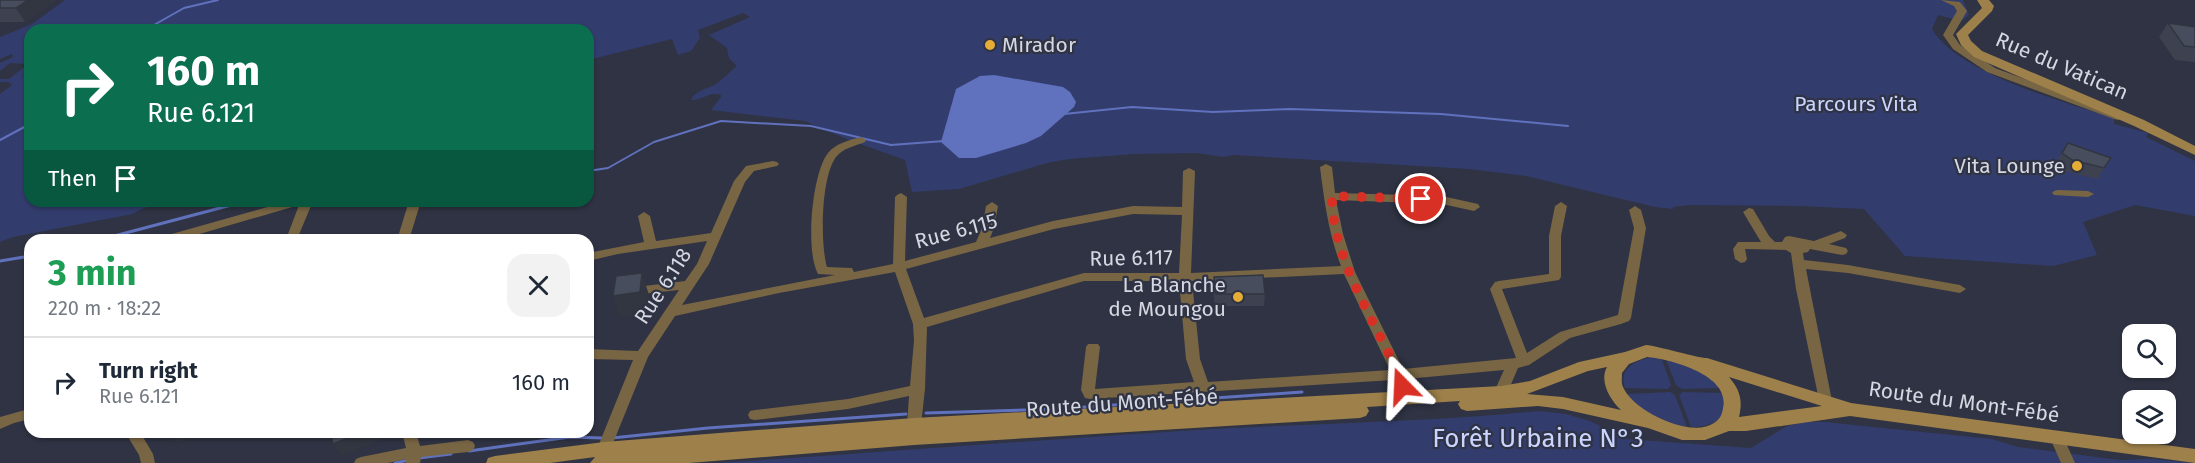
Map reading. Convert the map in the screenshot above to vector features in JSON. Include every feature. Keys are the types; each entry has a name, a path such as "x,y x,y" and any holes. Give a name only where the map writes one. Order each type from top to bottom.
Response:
{"street":[{"path":"1946,0 1957,4 1962,11 1950,30 1950,40 1975,61 1991,70 2110,116 2128,118"},
{"name":"Rue du Vatican","path":"1983,0 1988,9 1962,34 1965,42 1978,54 2128,118 2195,151"},
{"path":"861,140 835,151 825,169 817,238 818,266 822,271 870,272"},
{"name":"Rue 6.118","path":"602,456 642,356 690,285 716,236 740,181 750,168 773,164"},
{"path":"1326,167 1328,188 1332,196 1338,234 1348,270 1399,374 1406,399"},
{"path":"1189,171 1185,277 1348,270"},
{"path":"2058,193 2088,194"},
{"path":"1332,196 1442,200 1474,207"},
{"path":"901,197 899,267 920,324 921,340 914,425"},
{"path":"981,245 988,228 992,206"},
{"path":"1501,392 1518,363 1496,289 1499,285 1555,277 1556,236 1561,206"},
{"path":"186,234 281,207"},
{"path":"294,234 305,207"},
{"path":"404,234 413,207"},
{"name":"Rue 6.115","path":"671,312 899,267 1053,225 1133,210 1188,211"},
{"path":"1093,347 1088,390 1090,394 1399,374 1518,363 1557,339 1578,330 1624,318 1640,228 1635,210"},
{"path":"1749,212 1764,238 1772,246"},
{"path":"644,216 651,245"},
{"path":"1801,250 1841,235"},
{"path":"594,256 716,236"},
{"path":"1741,259 1738,249 1742,245 1842,251"},
{"path":"1801,250 1848,269 1960,289"},
{"path":"1801,250 1802,289 1826,401"},
{"name":"Rue 6.117","path":"920,324 1084,277 1185,277 1193,359 1203,387"},
{"path":"624,291 690,285"},
{"path":"1691,359 1713,373 1729,391 1734,409 1726,424 1706,433 1668,431 1647,422 1624,404 1615,391 1612,378 1615,367 1623,358 1633,353 1653,351 1676,354 1850,409"},
{"path":"594,354 642,356"},
{"name":"Route du Mont-Fébé","path":"602,456 914,425 1501,392 1532,387 1585,366 1623,358"},
{"path":"755,415 857,403 918,389"},
{"name":"Route du Mont-Fébé","path":"495,463 1538,400 1563,403 1647,422"},
{"name":"Route du Mont-Fébé","path":"1726,424 1746,424 1850,409 2195,456"},
{"path":"0,423 24,415"},
{"path":"136,438 146,454 148,463"},
{"path":"410,438 414,458"},
{"path":"2056,438 2068,463"},
{"path":"361,463 414,458 468,446"}],"green space":[{"name":"Parcours Vita","path":"65,0 1963,0 1969,15 1961,21 1938,15 1932,29 1945,45 1988,73 2042,95 2114,118 2114,124 2148,133 2146,137 2195,161 2195,216 2135,205 2083,222 2097,255 2053,266 1905,256 1864,209 1689,205 1673,207 1673,209 1655,207 1526,176 1469,169 1234,155 1224,157 1196,153 1134,154 1069,159 1047,163 959,189 912,192 905,160 805,121 711,110 721,95 713,94 691,100 698,92 717,83 737,66 729,58 727,48 709,35 750,17 743,13 698,30 700,38 691,51 678,55 672,39 594,58 594,24 32,24"},
{"name":"Parcours Vita","path":"24,27 24,64 10,63 0,71 0,63 13,57 12,54 0,59 0,37"},
{"name":"Parcours Vita","path":"24,67 24,207 147,207 132,214 24,234 0,242 0,94 12,85 9,82 0,82 0,79 9,79"},
{"path":"1661,357 1671,385 1668,389 1625,388 1623,381 1626,370 1640,360"},
{"path":"1665,357 1699,368 1721,388 1682,389 1676,385"},
{"path":"1670,392 1675,395 1687,427 1654,416 1627,394"},
{"path":"1683,392 1723,393 1725,409 1721,418 1712,423 1691,427 1679,395"},
{"name":"Forêt Urbaine N°3","path":"1539,411 1566,414 1590,421 1626,439 1751,448 1787,426 1806,422 1824,422 1992,439 2018,447 2120,460 2152,459 2195,463 717,463 1168,432"}],"shaded area":[{"path":"994,75 1063,87 1070,92 1076,102 1074,107 1041,136 1026,143 976,158 959,158 941,142 956,89 980,76"}],"building":[{"path":"0,0 28,0 16,8 0,8"},
{"path":"2168,23 2195,27 2195,47 2184,46"},
{"path":"2068,143 2111,158 2104,168 2072,160 2062,153"},
{"path":"642,273 640,292 613,296 616,276"},
{"path":"1263,275 1265,294 1216,294 1214,277"},
{"path":"332,438 348,438 333,444"}],"waterway":[{"path":"156,24 184,8 218,0"},
{"path":"1064,114 1132,107 1213,112 1290,109 1441,114 1568,126"},
{"path":"594,170 608,168 654,142 721,121 811,126 891,145 944,141"},
{"path":"0,140 24,127"},
{"path":"122,234 224,207"},
{"path":"0,261 24,257"},
{"path":"926,413 1057,409 1302,392"},
{"path":"612,438 708,428 906,414"},
{"path":"469,451 563,438"},
{"path":"594,438 603,438"},
{"path":"419,458 451,454"},
{"path":"395,463 409,460"}],"place":[{"name":"Mirador","path":"990,45"},
{"name":"Vita Lounge","path":"2077,166"},
{"name":"La Blanche de Moungou","path":"1238,297"}],"route":[{"path":"1402,386 1399,374 1348,270 1331,199 1332,196 1347,195 1421,199"}]}
